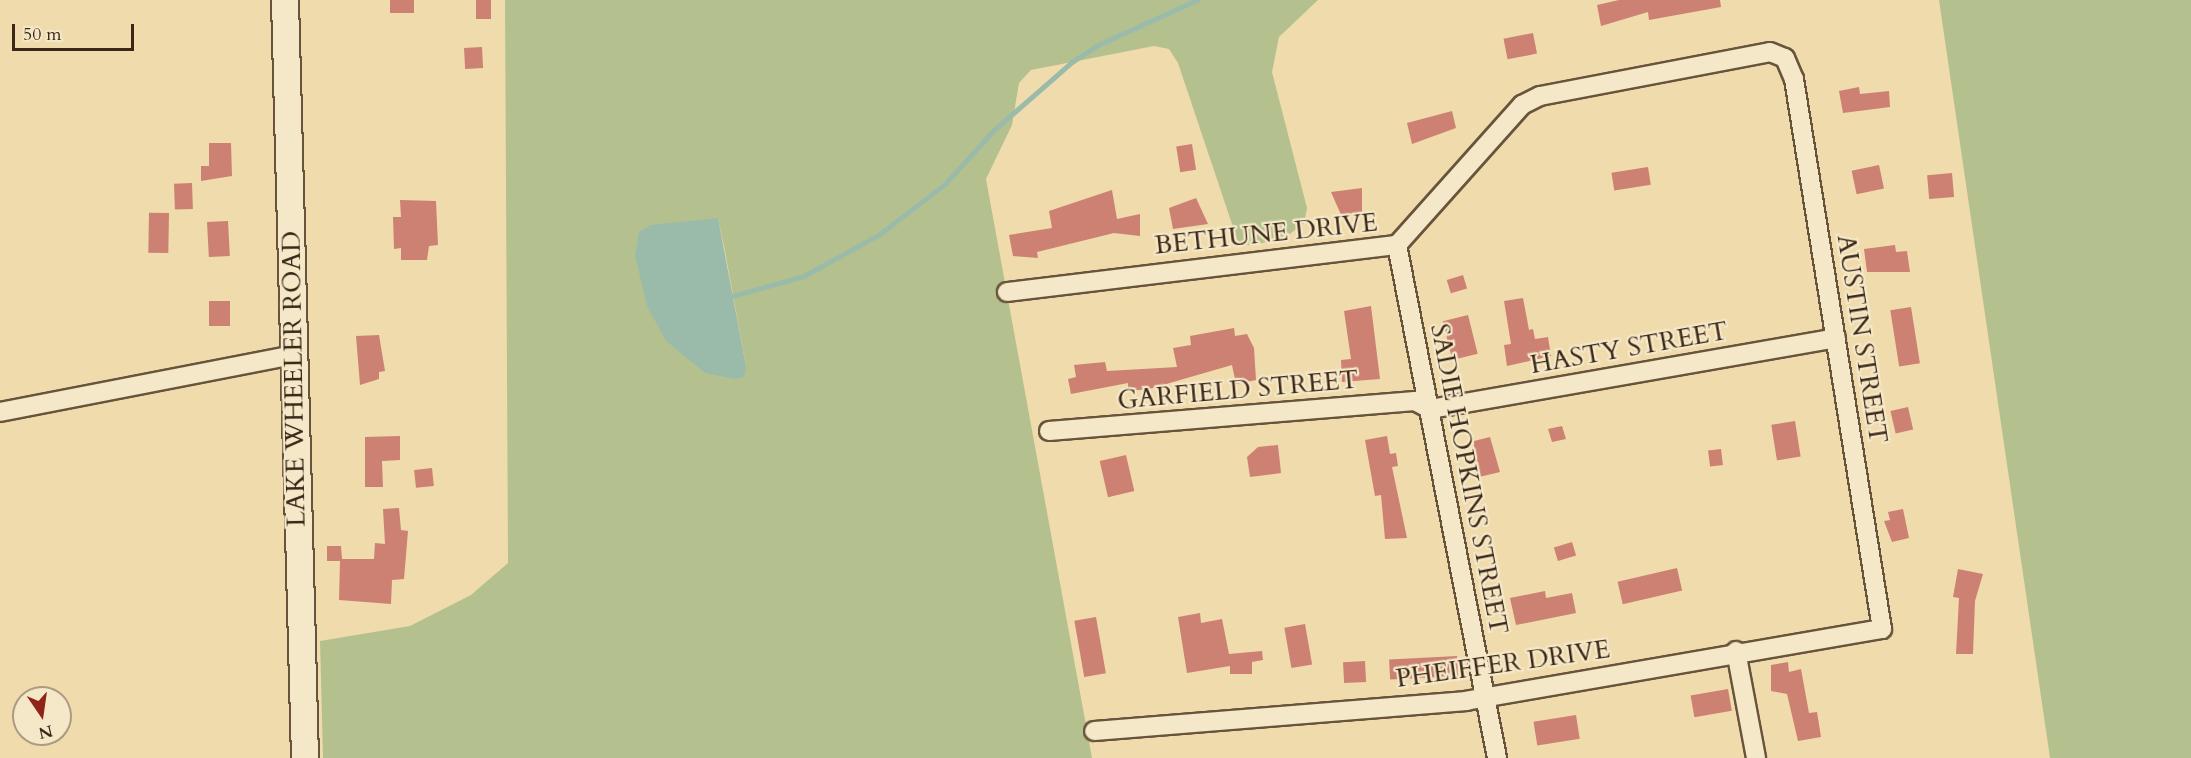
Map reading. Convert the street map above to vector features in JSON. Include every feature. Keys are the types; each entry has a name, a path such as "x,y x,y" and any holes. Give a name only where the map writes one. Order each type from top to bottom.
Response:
{"street":[{"name":"LAKE WHEELER ROAD","path":"285,0 305,758"},
{"name":"BETHUNE DRIVE","path":"1007,292 1397,245 1522,105 1540,96 1770,52 1785,58"},
{"name":"AUSTIN STREET","path":"1785,58 1794,79 1882,629"},
{"name":"SADIE HOPKINS STREET","path":"1397,245 1497,758"},
{"name":"HASTY STREET","path":"1430,409 1836,338"},
{"path":"0,412 294,355"},
{"name":"GARFIELD STREET","path":"1049,431 1415,401 1430,409"},
{"name":"PHEIFFER DRIVE","path":"1094,731 1485,698 1736,651 1882,629"},
{"path":"1736,651 1756,758"}],"green space":[{"path":"505,0 1318,0 1279,37 1272,72 1307,208 1304,223 1287,236 1252,246 1238,242 1178,63 1169,49 1154,46 1031,70 1019,83 1012,125 986,179 1092,758 323,758 320,641 410,626 471,595 508,563","holes":["718,219 746,366 687,222"]},
{"path":"1939,0 2191,0 2191,758 2050,758"}],"shaded area":[{"path":"718,218 746,366 744,377 735,379 705,373 666,341 647,306 635,255 639,232 650,225"}],"building":[{"path":"390,0 414,0 414,13 390,13"},
{"path":"476,0 491,0 491,19 476,19"},
{"path":"1619,0 1720,0 1721,7 1649,20 1648,12 1601,26 1597,5"},
{"path":"1533,33 1537,54 1508,59 1504,39"},
{"path":"482,47 483,68 465,69 464,48"},
{"path":"1859,87 1860,94 1889,91 1890,107 1843,113 1839,91"},
{"path":"1452,111 1456,128 1412,144 1407,123"},
{"path":"209,143 231,143 232,176 201,181 201,166 209,166"},
{"path":"1192,144 1196,170 1180,172 1176,147"},
{"path":"1879,165 1884,188 1857,194 1852,171"},
{"path":"1648,167 1651,185 1614,191 1611,173"},
{"path":"1952,173 1954,197 1929,199 1927,175"},
{"path":"192,183 193,209 175,210 174,184"},
{"path":"1362,188 1362,214 1342,217 1331,192"},
{"path":"1112,190 1117,219 1140,214 1140,236 1114,233 1037,252 1038,258 1013,256 1009,235 1052,228 1049,211"},
{"path":"1196,198 1208,224 1173,229 1169,208"},
{"path":"400,200 436,201 438,245 429,246 427,260 401,260 401,248 394,249 393,217 401,217"},
{"path":"149,213 169,213 168,253 148,253"},
{"path":"228,221 230,256 209,257 207,222"},
{"path":"1895,245 1896,252 1907,251 1910,272 1867,272 1864,249"},
{"path":"1463,275 1467,288 1451,293 1447,280"},
{"path":"1523,298 1529,330 1533,329 1535,339 1548,337 1551,356 1507,366 1504,345 1511,344 1504,301"},
{"path":"209,301 230,301 230,326 209,326"},
{"path":"1371,306 1380,379 1342,382 1341,360 1351,359 1344,311"},
{"path":"1911,307 1920,363 1899,367 1890,310"},
{"path":"1468,315 1478,354 1452,360 1443,321"},
{"path":"1234,328 1235,336 1247,334 1254,348 1256,380 1236,384 1232,365 1149,389 1128,391 1128,383 1071,394 1068,379 1076,377 1074,365 1105,362 1107,371 1177,367 1173,348 1191,345 1190,336"},
{"path":"379,335 385,371 379,372 379,379 360,385 356,336"},
{"path":"1908,407 1913,429 1896,433 1890,411"},
{"path":"1795,421 1801,457 1777,460 1771,425"},
{"path":"1562,426 1566,439 1552,442 1548,429"},
{"path":"400,436 400,460 382,461 383,487 365,487 365,437"},
{"path":"1387,436 1390,454 1396,453 1398,466 1392,467 1407,538 1385,539 1381,495 1375,496 1365,440"},
{"path":"1490,437 1500,472 1475,478 1474,441"},
{"path":"1278,445 1281,473 1250,477 1247,457 1258,447"},
{"path":"1721,449 1723,465 1710,466 1708,451"},
{"path":"1126,455 1134,491 1108,497 1100,461"},
{"path":"432,468 434,486 416,488 414,470"},
{"path":"399,508 401,530 408,531 404,579 392,580 391,604 339,600 340,561 327,561 327,546 341,546 342,559 374,559 375,543 385,544 383,509"},
{"path":"1903,509 1909,538 1892,542 1884,521 1890,520 1888,512"},
{"path":"1572,542 1576,555 1558,561 1554,548"},
{"path":"1677,568 1682,590 1623,604 1618,582"},
{"path":"1958,569 1983,574 1975,601 1973,654 1956,654 1959,598 1953,597"},
{"path":"1545,591 1546,598 1572,593 1576,613 1516,625 1510,598"},
{"path":"1200,613 1201,623 1222,619 1229,654 1262,651 1263,660 1252,662 1252,674 1230,674 1230,666 1187,673 1178,617"},
{"path":"1096,617 1106,673 1084,677 1074,621"},
{"path":"1305,624 1312,664 1291,668 1284,628"},
{"path":"1457,656 1458,676 1390,680 1389,660"},
{"path":"1365,661 1366,682 1344,683 1343,662"},
{"path":"1788,662 1789,672 1801,669 1809,713 1817,712 1821,737 1798,741 1787,694 1771,691 1771,665"},
{"path":"1728,689 1732,711 1694,717 1691,696"},
{"path":"1576,715 1580,739 1537,745 1534,722"}],"waterway":[{"path":"729,297 804,276 880,234 945,184 994,130 1072,62 1100,44 1197,0"}]}
